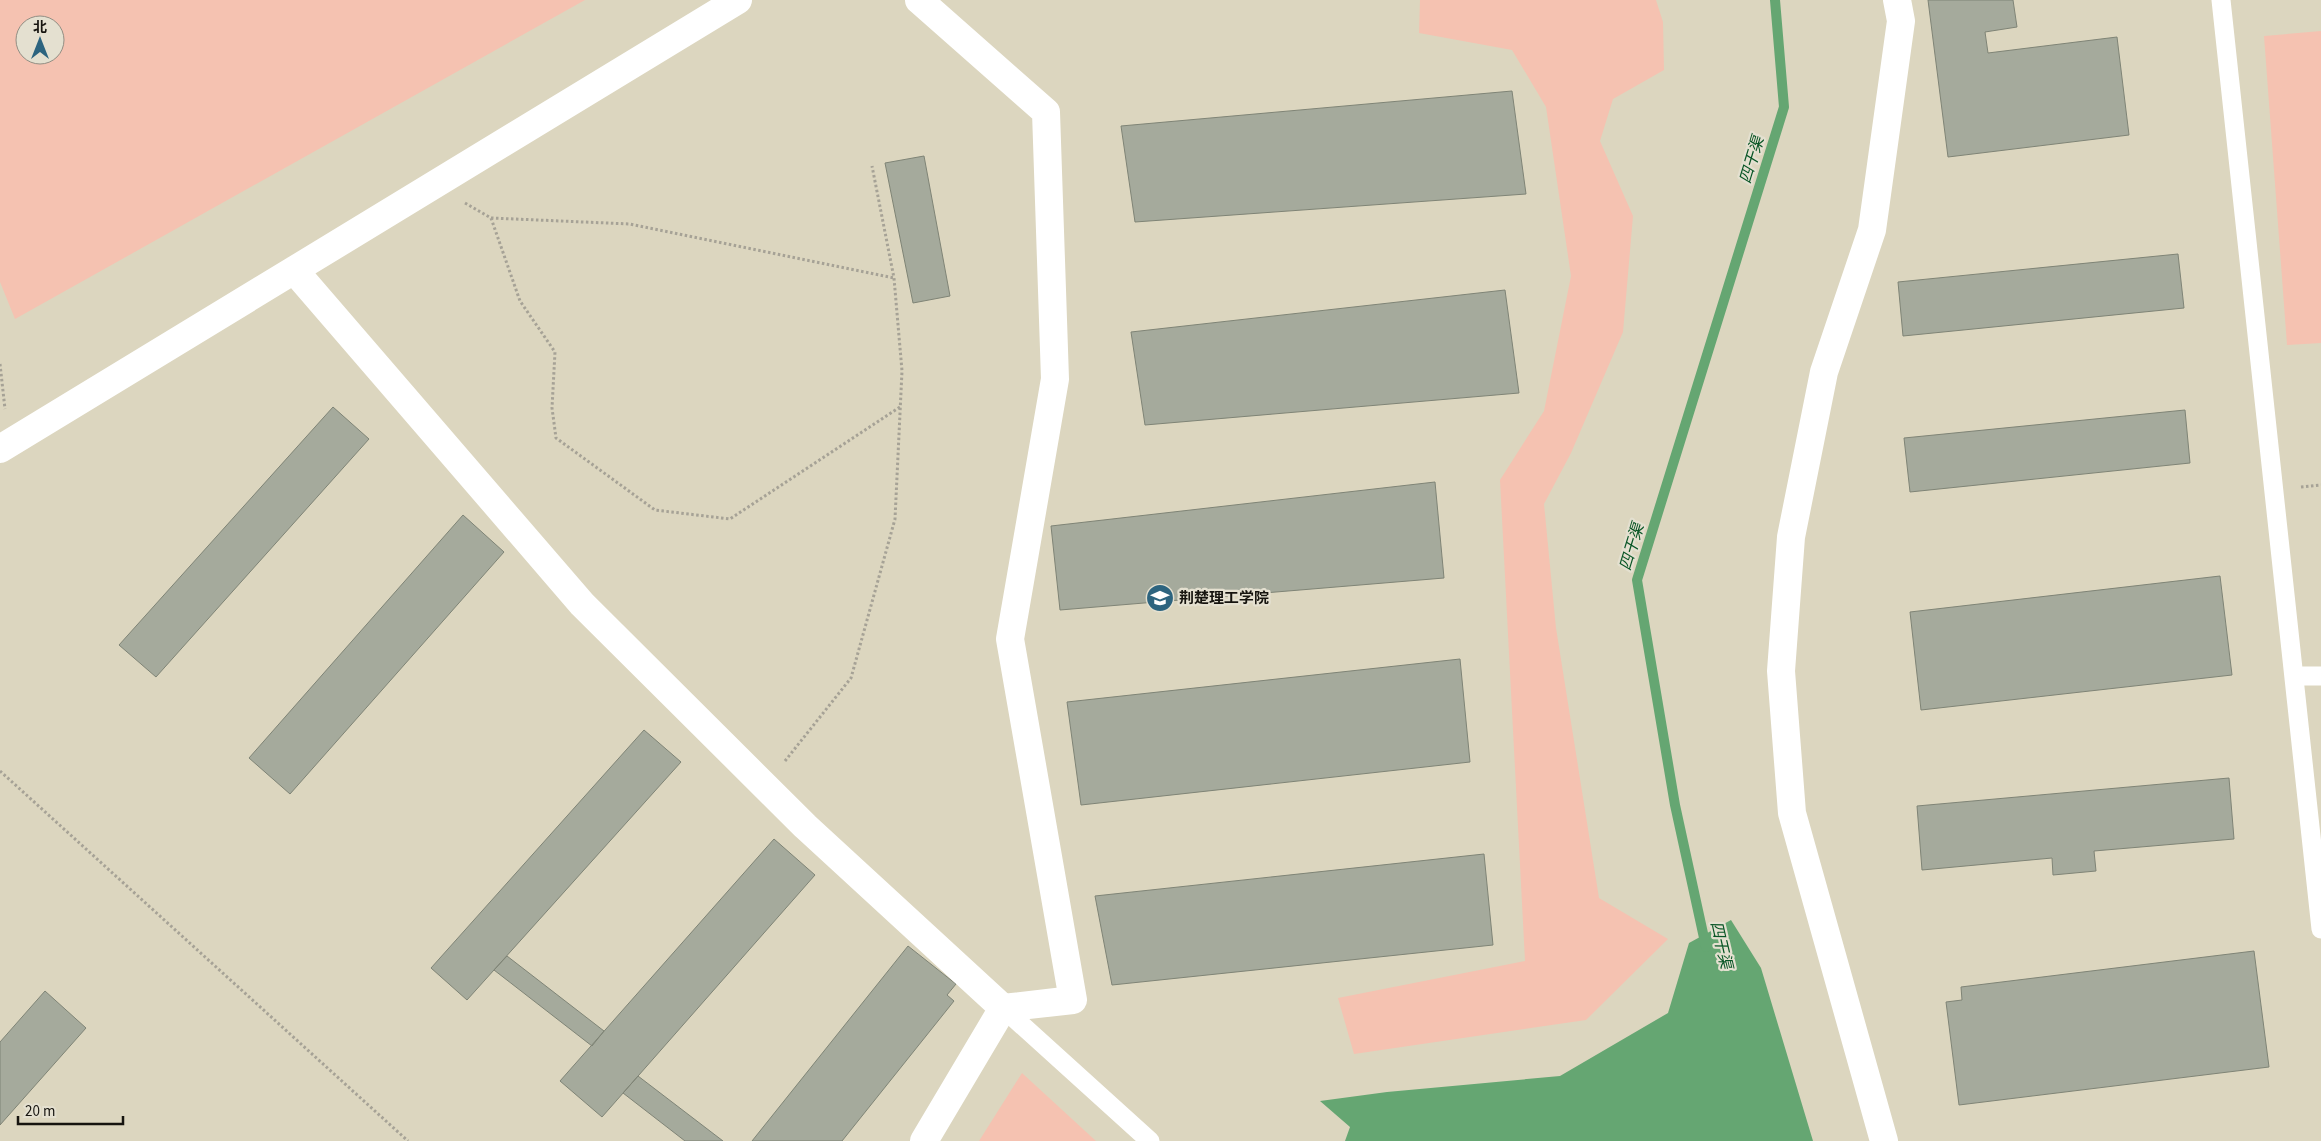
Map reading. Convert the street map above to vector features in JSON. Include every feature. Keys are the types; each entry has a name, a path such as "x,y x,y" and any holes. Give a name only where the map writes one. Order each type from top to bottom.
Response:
{"street":[{"path":"5,446 738,0"},
{"path":"294,270 582,604 765,786 1003,1008 1073,1000 1010,639 1055,379 1046,112 919,0"},
{"path":"1884,1141 1792,813 1781,670 1791,536 1822,382 1872,230 1901,21 1897,0"},
{"path":"924,1141 1003,1008"}],"lane":[{"path":"2220,0 2321,929"},
{"path":"2294,676 2321,676"},
{"path":"1003,1008 1150,1141"}],"path":[{"path":"765,786 851,678 895,519 902,371 894,278 872,166"},
{"path":"434,185 491,218 630,224 894,278"},
{"path":"491,218 520,301 555,352 552,408 556,438 655,510 730,519 900,407"},
{"path":"0,364 5,446"},
{"path":"0,771 408,1141"}],"shaded area":[{"name":"荆楚理工学院","path":"0,0 2321,0 2321,1141 0,1141"},
{"path":"0,0 585,0 15,319 0,282"},
{"path":"1420,0 1656,0 1663,22 1664,70 1613,99 1600,141 1633,216 1623,332 1571,453 1544,504 1556,628 1599,898 1668,939 1586,1020 1354,1054 1338,998 1525,961 1500,480 1544,411 1571,276 1546,107 1512,50 1419,33"},
{"path":"2321,31 2321,343 2287,345 2264,36"},
{"path":"1022,1073 1096,1141 979,1141"}],"water":[{"path":"1731,920 1761,968 1813,1141 1345,1141 1350,1127 1320,1101 1387,1092 1560,1076 1668,1013 1689,943"}],"building":[{"path":"1928,0 2013,0 2017,27 1985,32 1988,53 2117,37 2129,135 1948,157"},
{"path":"1512,91 1526,194 1135,222 1121,126"},
{"path":"924,156 950,296 913,303 885,163"},
{"path":"2178,254 2184,308 1903,336 1898,282"},
{"path":"1505,290 1519,393 1145,425 1131,332"},
{"path":"333,407 369,439 156,677 119,645"},
{"path":"2185,410 2190,463 1910,492 1904,438"},
{"path":"1435,482 1444,578 1060,610 1051,526"},
{"path":"463,515 504,552 290,794 249,758"},
{"path":"2220,576 2232,675 1921,710 1910,612"},
{"path":"1460,659 1470,762 1081,805 1067,702"},
{"path":"644,730 681,762 467,1000 431,968"},
{"path":"2229,778 2234,839 2094,851 2096,871 2053,875 2052,858 1922,870 1917,806"},
{"path":"774,839 815,875 602,1117 560,1081"},
{"path":"1484,854 1493,945 1112,985 1095,896"},
{"path":"908,946 956,984 947,995 954,1001 842,1141 752,1141"},
{"path":"2254,951 2269,1067 1959,1105 1946,1002 1962,1000 1961,987"},
{"path":"507,956 604,1031 592,1046 494,970"},
{"path":"45,991 86,1028 0,1125 0,1042"},
{"path":"638,1076 723,1141 685,1141 623,1093"}],"waterway":[{"name":"四干渠","path":"1706,947 1675,805 1637,580 1784,107 1775,0"}],"place":[{"name":"荆楚理工学院","path":"1160,598"}]}
